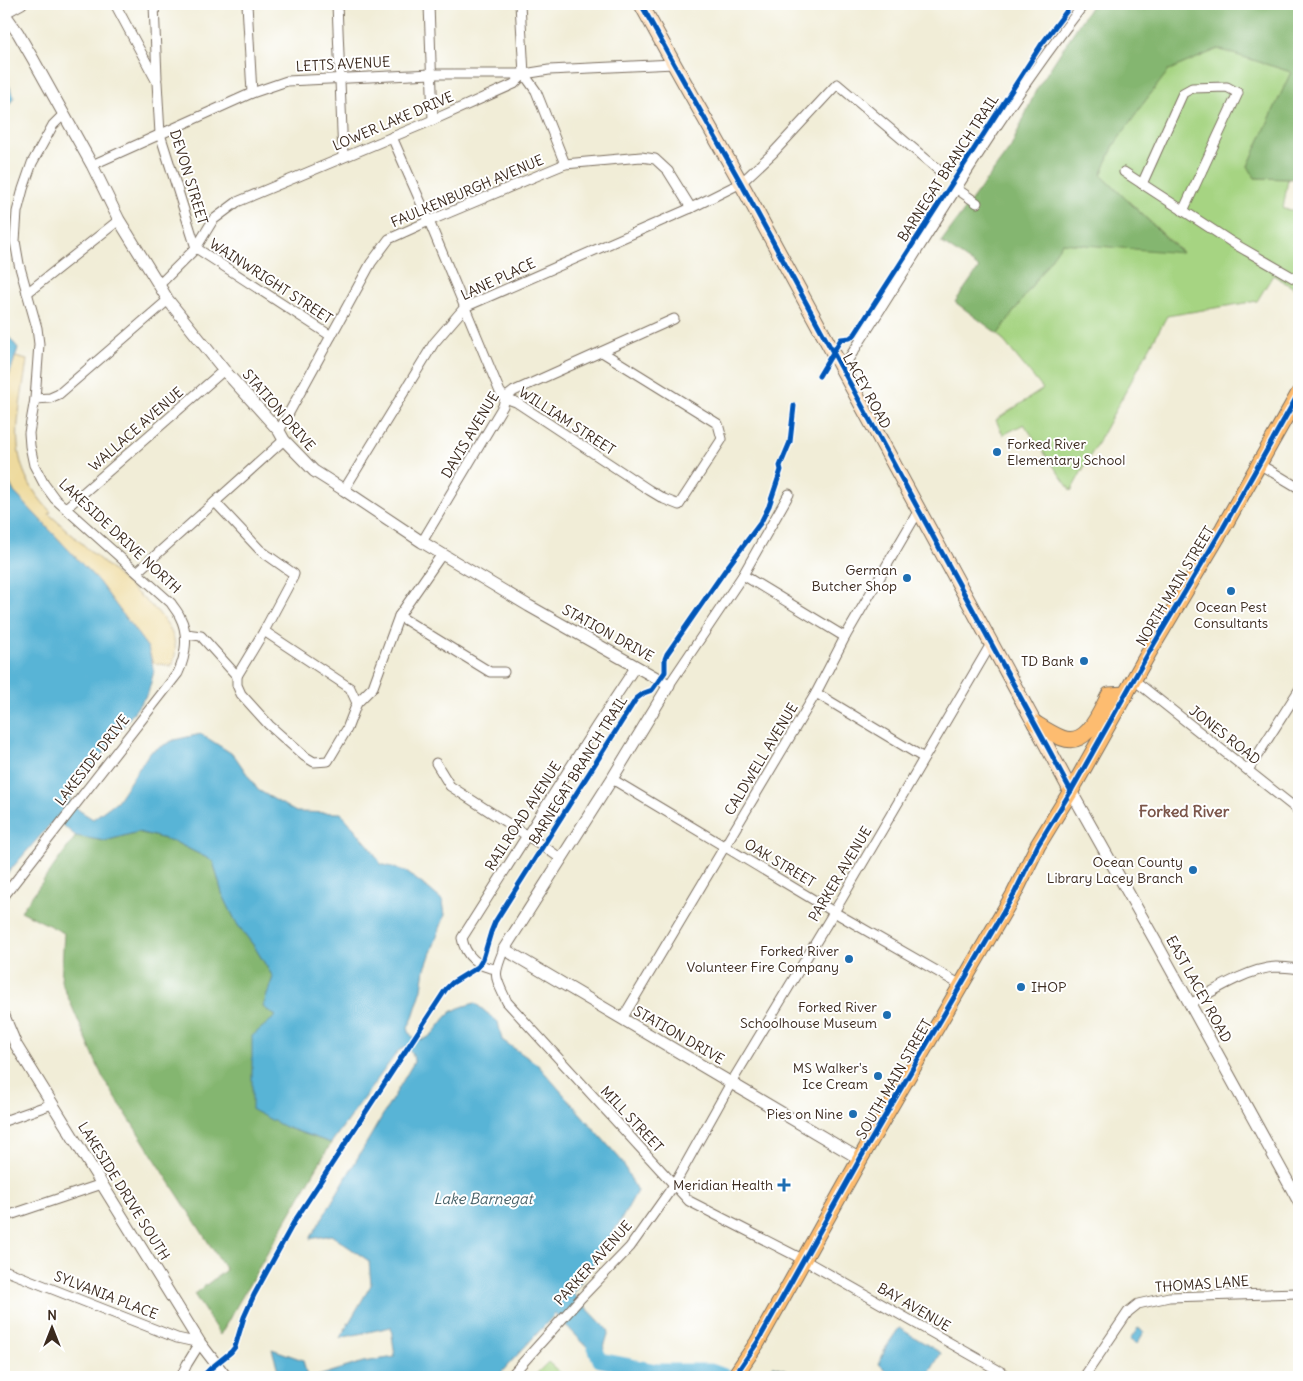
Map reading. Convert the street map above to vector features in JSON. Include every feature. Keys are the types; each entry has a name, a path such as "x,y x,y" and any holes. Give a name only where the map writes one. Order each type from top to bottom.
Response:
{"highway":[{"name":"NORTH MAIN STREET","path":"1071,791 1148,654 1298,399"},
{"path":"1034,723 1063,738 1073,740 1089,730 1109,695 1126,694"},
{"name":"SOUTH MAIN STREET","path":"734,1377 748,1358 860,1159 1014,894 1038,845 1071,791"}],"main road":[{"name":"LACEY ROAD","path":"641,4 741,183 1071,791"}],"street":[{"path":"22,4 4,13 18,33 64,114"},
{"name":"DEVON STREET","path":"115,4 157,82 160,134 196,248"},
{"path":"154,4 157,82"},
{"path":"247,4 252,93"},
{"path":"337,4 343,157"},
{"path":"429,4 433,120"},
{"path":"520,4 524,74 536,90 565,164"},
{"path":"842,369 1005,113 1051,46 1084,4"},
{"name":"LOWER LAKE DRIVE","path":"158,285 196,248 213,220 237,202 514,84 524,74 549,70 674,64"},
{"name":"LETTS AVENUE","path":"92,165 252,93 287,81 432,74 524,74"},
{"name":"LANE PLACE","path":"344,490 434,343 465,308 691,208 741,183 773,153 837,84 942,172"},
{"path":"1142,184 1183,93 1192,88 1227,86 1238,93 1183,211"},
{"name":"STATION DRIVE","path":"64,114 119,220 168,300 224,370 314,471 422,542 529,606 669,684"},
{"name":"LAKESIDE DRIVE NORTH","path":"64,114 53,125 32,163 17,212 15,241 26,293 37,328 39,344 35,399 29,433 34,465 55,499 171,603 180,618 186,634"},
{"name":"WILLIAM STREET","path":"392,137 500,392 505,398 516,402 649,490 678,505 722,439 718,424 602,352"},
{"name":"FAULKENBURGH AVENUE","path":"137,572 215,502 281,435 331,336 371,264 389,239 565,164 641,157 655,159 668,171 691,208"},
{"path":"1124,172 1233,243 1299,281"},
{"path":"956,189 977,203"},
{"path":"26,293 119,220"},
{"name":"WAINWRIGHT STREET","path":"196,248 331,336"},
{"path":"35,399 50,398 60,394 168,300"},
{"name":"DAVIS AVENUE","path":"422,542 503,406 505,398 514,391 674,319"},
{"name":"WALLACE AVENUE","path":"66,508 224,370"},
{"path":"1259,464 1299,488"},
{"path":"496,969 504,949 560,858 612,779 669,684 743,576 789,494"},
{"path":"215,502 260,550 294,574 264,631 237,676 237,685 241,694 269,725 304,756 314,762 328,761 348,729 357,703 373,686 399,616 442,554"},
{"name":"CALDWELL AVENUE","path":"622,1020 816,693 845,637 919,510"},
{"path":"743,576 845,637"},
{"path":"399,616 490,672 504,672"},
{"path":"264,631 350,688 357,703"},
{"path":"186,634 200,636 237,676"},
{"name":"LAKESIDE DRIVE","path":"4,896 178,673 184,660 186,634"},
{"name":"PARKER AVENUE","path":"510,1377 630,1246 674,1184 731,1083 991,644"},
{"name":"RAILROAD AVENUE","path":"496,969 486,968 471,957 463,946 462,938 636,666"},
{"name":"JONES ROAD","path":"1134,680 1299,811"},
{"path":"1248,770 1299,690"},
{"path":"816,693 924,758"},
{"path":"436,763 450,786 560,858"},
{"name":"OAK STREET","path":"612,779 834,912 961,985"},
{"name":"EAST LACEY ROAD","path":"1071,791 1299,1202"},
{"name":"STATION DRIVE","path":"504,949 860,1159"},
{"path":"1190,1004 1256,971 1274,967 1299,969"},
{"name":"MILL STREET","path":"496,969 496,980 506,1002 689,1201 804,1260"},
{"name":"LAKESIDE DRIVE SOUTH","path":"4,1021 16,1045 200,1343 226,1377"},
{"path":"4,1121 52,1104"},
{"path":"4,1217 102,1184"},
{"name":"BAY AVENUE","path":"804,1260 1010,1377"},
{"name":"SYLVANIA PLACE","path":"4,1271 178,1338 200,1343"},
{"name":"THOMAS LANE","path":"1084,1377 1128,1312 1138,1304 1169,1298 1299,1292"},
{"path":"181,1377 200,1343"}],"green space":[{"path":"1092,4 1299,4 1299,179 1255,178 1248,166 1291,72 1218,49 1169,70 1114,145 1101,175 1182,253 1062,243 998,334 955,302 979,268 941,242 1011,147 1036,90"},
{"path":"1218,49 1291,72 1248,166 1255,178 1288,179 1283,209 1299,211 1299,291 1273,275 1257,301 1167,316 1071,491 1024,424 1003,435 996,420 1043,389 998,334 1062,243 1182,252 1101,175 1114,145 1169,70"},
{"path":"138,832 173,841 213,861 222,893 237,924 254,946 273,977 263,1007 276,1016 285,1127 331,1143 220,1335 194,1294 226,1270 103,1078 61,981 64,933 21,911 76,836 105,841"},
{"path":"548,1362 565,1377 533,1377"}],"sand":[{"path":"15,357 27,360 18,421 20,458 25,475 51,512 49,514 162,617 170,630 175,644 175,658 172,666 153,663 148,648 98,581 14,492 4,472 4,392"}],"water":[{"path":"4,74 14,97 4,113"},
{"path":"4,331 18,348 4,392"},
{"name":"Lake Barnegat","path":"4,472 14,492 98,581 148,648 154,671 148,693 69,800 80,811 93,819 117,801 150,752 174,740 201,734 234,755 258,790 296,812 341,813 370,847 381,864 405,871 443,901 445,915 425,969 422,989 408,1027 413,1037 417,1039 427,1038 453,1011 475,1003 498,1022 502,1040 537,1064 621,1160 637,1191 621,1220 573,1294 609,1331 600,1360 555,1314 497,1377 315,1377 363,1362 395,1357 391,1327 340,1338 371,1285 369,1261 331,1235 310,1239 414,1062 413,1055 406,1047 398,1051 331,1143 285,1127 252,1110 252,1036 276,1016 263,1007 273,977 254,946 237,924 222,893 213,861 173,841 138,832 105,841 76,836 55,819 4,877"},
{"path":"899,1328 941,1353 927,1377 892,1377 879,1364 886,1347"},
{"path":"1138,1328 1144,1332 1137,1344 1130,1340"},
{"path":"272,1349 303,1360 307,1377 280,1377"},
{"path":"773,1366 811,1377 759,1377"}],"waterway":[{"path":"593,1342 600,1360 657,1371 711,1371 727,1377"}],"cycle path":[{"path":"641,4 741,183 1071,791"},
{"name":"BARNEGAT BRANCH TRAIL","path":"819,376 841,339 850,338 855,334 1041,45 1072,4"},
{"path":"734,1377 757,1343 860,1159 1014,894 1038,845 1223,528 1299,393"},
{"name":"BARNEGAT BRANCH TRAIL","path":"204,1377 210,1369 235,1347 244,1317 254,1295 294,1222 446,989 452,983 478,967 483,959 495,922 636,699 652,690 665,672 667,654 761,522 769,506 781,470 780,466 790,442 794,406"}],"place":[{"name":"Forked River Elementary School","path":"997,452"},
{"name":"German Butcher Shop","path":"907,578"},
{"name":"Ocean Pest Consultants","path":"1231,591"},
{"name":"TD Bank","path":"1084,661"},
{"name":"Ocean County Library Lacey Branch","path":"1193,870"},
{"name":"Forked River Volunteer Fire Company","path":"849,959"},
{"name":"IHOP","path":"1021,987"},
{"name":"Forked River Schoolhouse Museum","path":"887,1015"},
{"name":"MS Walker's Ice Cream","path":"878,1076"},
{"name":"Pies on Nine","path":"853,1114"},
{"name":"Meridian Health","path":"784,1185"}],"district":[{"name":"Forked River","path":"1184,811"}]}
